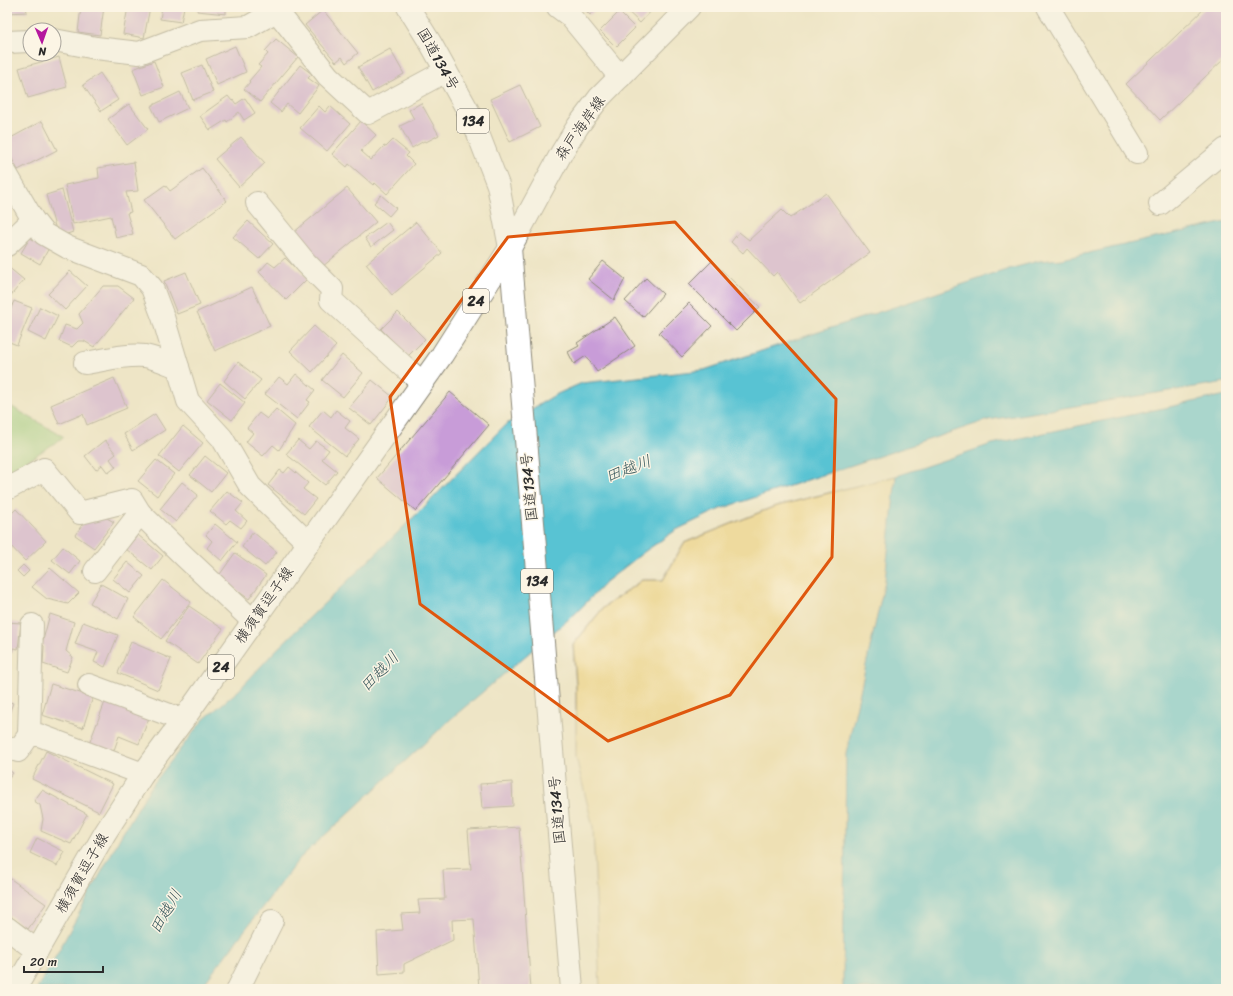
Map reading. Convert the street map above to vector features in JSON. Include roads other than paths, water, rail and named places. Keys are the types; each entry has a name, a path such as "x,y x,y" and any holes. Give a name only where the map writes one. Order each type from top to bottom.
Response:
{"main road":[{"name":"国道134号","path":"408,7 472,118 498,185 510,248 572,989"},
{"path":"558,7 570,16 620,77"},
{"name":"森戸海岸線","path":"510,248 562,152 599,98 689,7"},
{"path":"1048,7 1137,153"},
{"path":"62,42 96,48 139,53 200,30 248,27 278,9 328,76 368,113 446,71"},
{"path":"7,42 22,41"},
{"path":"1160,204 1226,149"},
{"path":"7,175 33,220 44,234 67,247 141,275 152,288 188,401 222,438 250,486 308,543"},
{"path":"257,203 306,263 332,289 331,300 422,383"},
{"path":"7,246 33,220"},
{"name":"横須賀逗子線","path":"15,989 105,833 143,774 442,355 510,248"},
{"path":"85,362 120,357 145,356 178,367"},
{"path":"7,489 44,469 80,513 132,500 140,512 253,621"},
{"path":"95,571 140,512"},
{"path":"7,747 18,751 28,735 32,625"},
{"path":"90,685 183,720"},
{"path":"28,735 39,735 143,774"},
{"path":"238,989 272,921"},
{"path":"7,928 37,951"}],"water":[{"name":"田越川","path":"1226,222 1226,382 988,420 720,509 676,530 644,552 607,581 576,613 452,718 299,859 200,989 37,989 121,836 150,788 203,720 239,690 275,651 423,508 505,425 555,395 582,383 704,370 1009,269 1039,261 1062,259"},
{"path":"1226,395 1226,989 843,989 846,754 885,581 896,476 992,444"}]}
